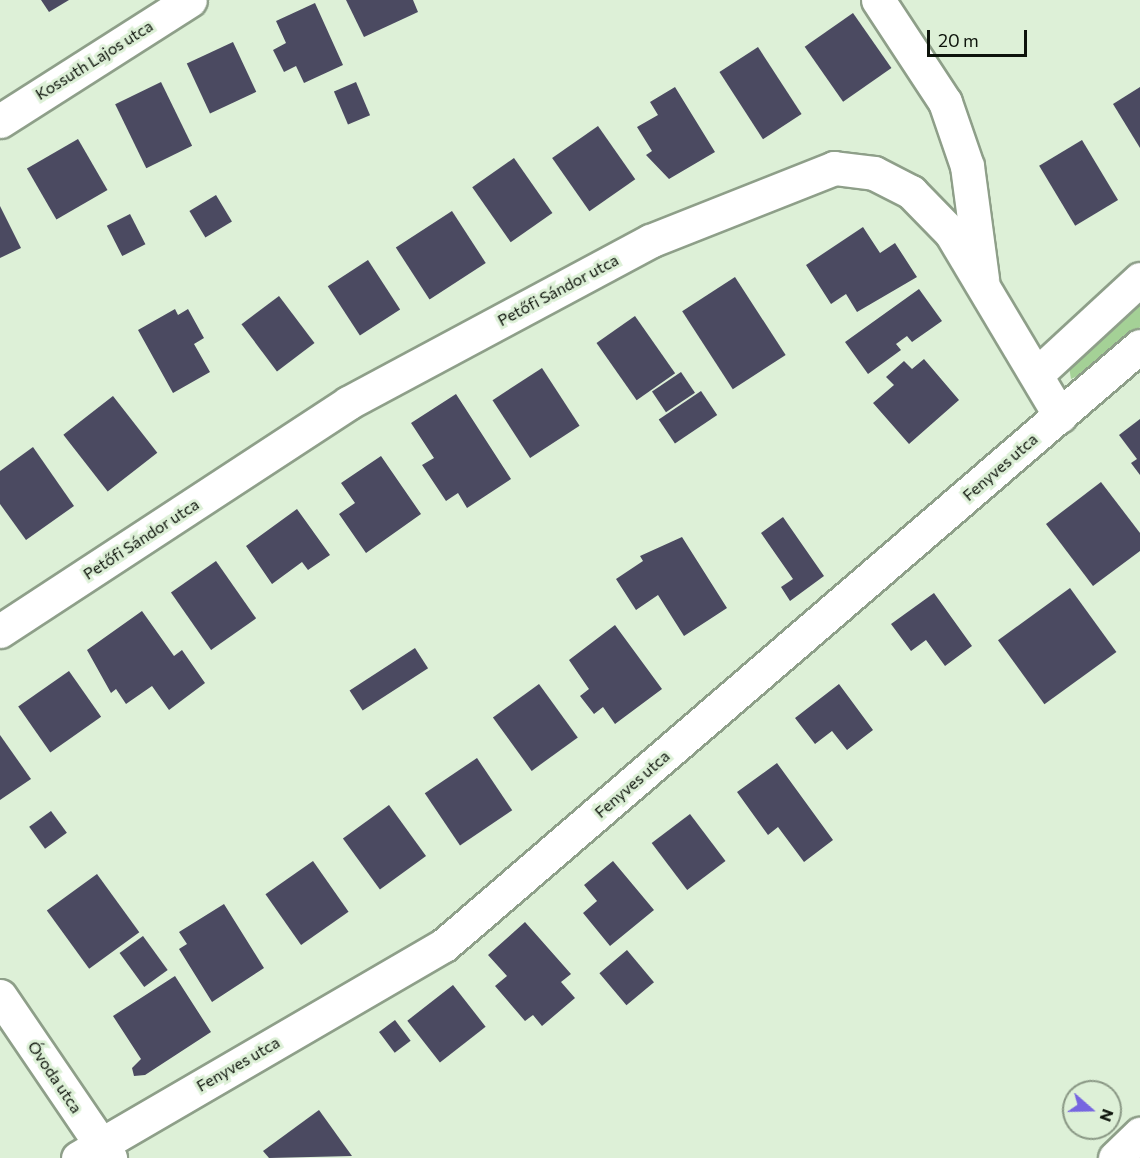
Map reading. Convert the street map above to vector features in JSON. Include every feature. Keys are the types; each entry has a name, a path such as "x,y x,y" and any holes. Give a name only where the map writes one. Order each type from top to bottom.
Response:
{"street":[{"name":"Kossuth Lajos utca","path":"0,121 190,0"},
{"path":"878,0 945,102 967,166 983,287"},
{"name":"Petőfi Sándor utca","path":"0,631 348,403 650,241 834,168 874,173 911,192 951,233 1060,416"},
{"path":"1037,374 1140,279"},
{"name":"Fenyves utca","path":"96,1153 444,945 1140,346"},
{"name":"Óvoda utca","path":"0,996 96,1153"},
{"path":"1115,1158 1140,1134"}],"green space":[{"path":"1140,296 1140,327 1097,367 1071,379 1068,361"}],"building":[{"path":"41,0 69,0 49,12"},
{"path":"346,0 413,0 418,12 364,37"},
{"path":"315,3 343,65 304,83 296,66 284,72 273,50 286,43 276,21"},
{"path":"853,13 891,68 843,102 805,47"},
{"path":"233,42 256,92 210,113 187,64"},
{"path":"758,47 802,114 763,139 719,72"},
{"path":"161,82 192,146 146,168 115,104"},
{"path":"356,82 370,115 348,125 334,91"},
{"path":"675,87 715,152 669,179 646,155 652,151 637,127 658,115 650,102"},
{"path":"1140,87 1140,148 1113,104"},
{"path":"598,126 635,179 589,211 552,158"},
{"path":"78,139 108,190 56,220 27,168"},
{"path":"1082,140 1118,200 1075,226 1039,166"},
{"path":"514,158 552,213 511,242 472,187"},
{"path":"216,195 232,222 205,238 189,211"},
{"path":"0,206 21,248 0,258"},
{"path":"452,211 486,263 430,299 396,247"},
{"path":"130,214 145,244 122,256 107,226"},
{"path":"863,227 880,253 895,243 917,277 857,312 846,294 831,304 806,265"},
{"path":"368,260 400,309 360,336 328,286"},
{"path":"735,277 786,355 733,389 682,311"},
{"path":"919,289 942,321 912,342 907,336 896,344 901,350 868,374 845,342"},
{"path":"279,296 315,343 277,371 241,324"},
{"path":"175,309 178,315 188,309 204,338 194,344 210,372 173,393 138,330"},
{"path":"635,316 675,373 637,400 596,343"},
{"path":"924,359 959,400 909,444 873,403 894,385 886,377 904,361 912,369"},
{"path":"542,368 580,426 530,458 493,400"},
{"path":"681,372 695,393 666,412 652,392"},
{"path":"701,391 717,415 675,444 659,420"},
{"path":"456,394 511,479 467,508 458,493 446,501 422,465 434,458 411,423"},
{"path":"113,396 157,453 108,492 63,435"},
{"path":"1140,419 1140,475 1131,463 1137,459 1119,435"},
{"path":"33,447 74,506 26,540 0,504 0,471"},
{"path":"381,456 421,514 366,553 339,514 355,503 341,483"},
{"path":"1101,482 1140,533 1140,551 1093,586 1046,524"},
{"path":"297,509 330,555 308,570 302,562 272,584 246,546"},
{"path":"783,517 824,576 790,601 781,587 793,579 761,533"},
{"path":"682,537 727,608 684,636 658,595 636,610 616,579 643,561 640,556"},
{"path":"216,561 256,618 211,650 171,593"},
{"path":"1070,588 1116,652 1044,704 998,640"},
{"path":"934,593 972,646 945,666 926,640 911,651 891,624"},
{"path":"142,611 174,656 182,650 205,683 169,710 152,686 126,704 116,689 111,693 87,650"},
{"path":"615,625 662,689 615,724 603,707 594,714 580,696 589,689 569,660"},
{"path":"415,648 428,668 363,711 350,690"},
{"path":"69,671 101,717 50,752 18,707"},
{"path":"539,684 578,737 532,771 493,718"},
{"path":"839,684 873,730 847,750 832,731 815,744 795,718"},
{"path":"0,735 31,779 0,800"},
{"path":"477,758 512,810 460,845 425,793"},
{"path":"777,763 833,840 804,862 778,827 768,835 737,792"},
{"path":"389,805 426,856 380,889 343,839"},
{"path":"51,811 67,833 45,849 29,827"},
{"path":"690,814 726,861 687,890 652,843"},
{"path":"313,861 349,912 301,945 265,894"},
{"path":"613,861 654,910 610,946 583,913 597,901 584,885"},
{"path":"97,874 139,932 89,969 47,910"},
{"path":"224,904 264,968 212,1002 179,949 187,944 179,932"},
{"path":"525,922 571,974 561,982 575,998 542,1026 533,1015 525,1021 495,986 507,976 488,955"},
{"path":"143,936 168,970 144,987 120,953"},
{"path":"627,950 654,982 626,1005 599,973"},
{"path":"175,976 211,1032 145,1075 134,1076 132,1068 141,1059 113,1016"},
{"path":"453,985 486,1027 440,1062 407,1021"},
{"path":"395,1020 411,1041 395,1053 379,1032"},
{"path":"319,1110 352,1156 269,1158 263,1151"}]}
